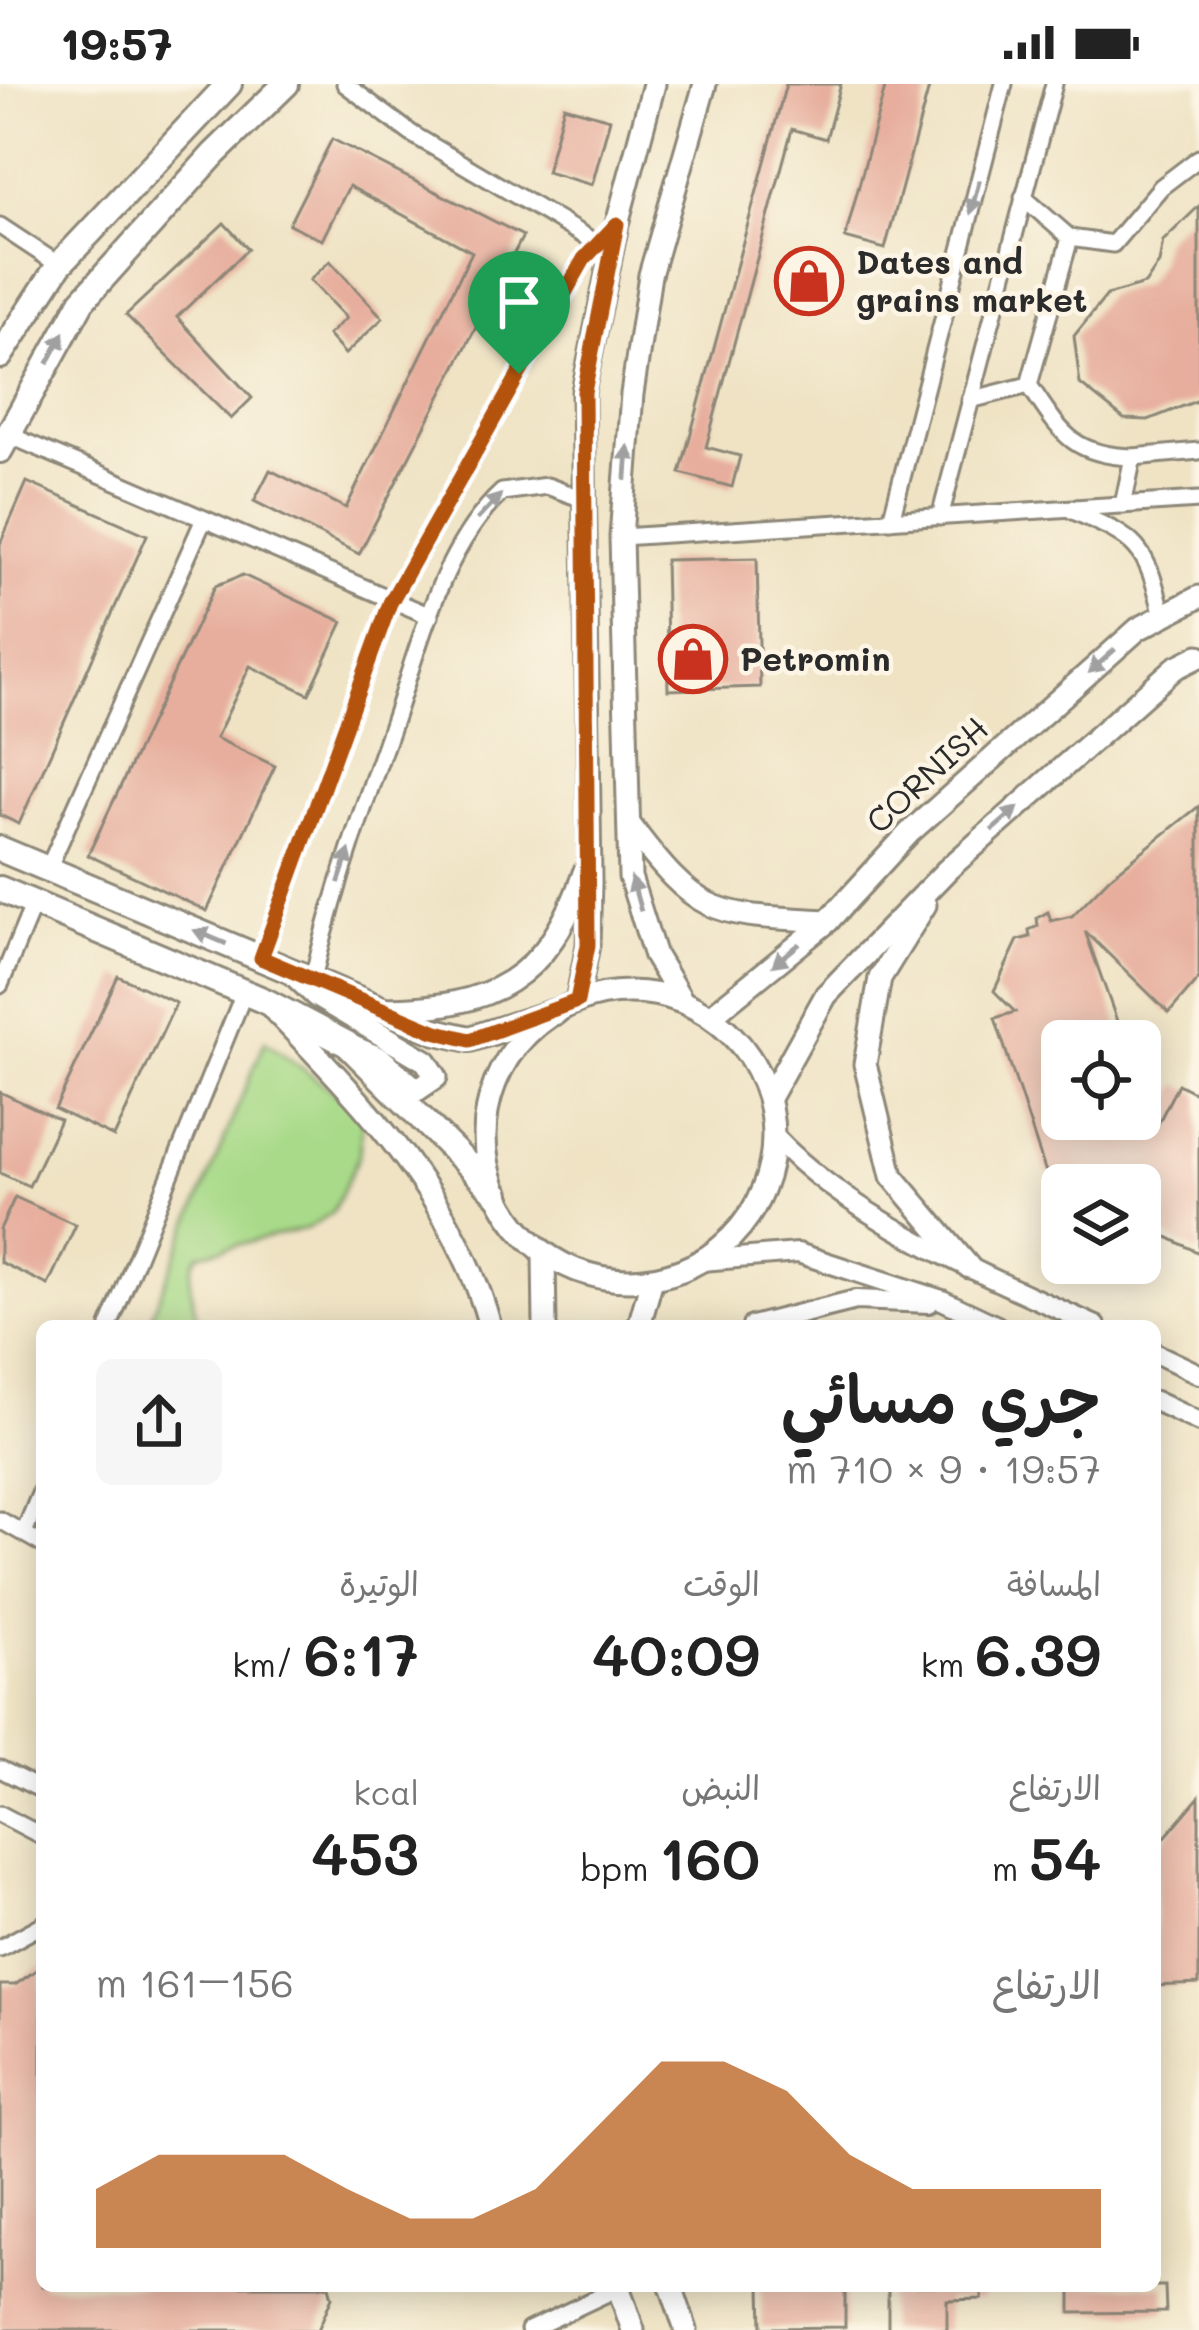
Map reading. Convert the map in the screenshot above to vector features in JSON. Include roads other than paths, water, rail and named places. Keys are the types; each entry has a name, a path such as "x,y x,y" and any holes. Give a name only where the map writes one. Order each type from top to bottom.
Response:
{"main road":[{"path":"0,356 58,265 229,84"},
{"path":"4,443 82,302 214,154 286,84"},
{"path":"496,1194 486,1133 499,1073 523,1038 566,1006 588,945 584,392 617,224 654,84"},
{"path":"682,1000 655,956 630,878 622,537 632,394 650,275 705,84"},
{"name":"CORNISH","path":"711,1016 828,921 908,833 1138,629 1199,597"},
{"path":"769,1098 826,995 947,869 1175,668 1199,656"},
{"path":"630,825 674,884 727,915 828,921"},
{"path":"0,849 381,1009 470,1040 611,992 647,992 682,1000 711,1016 756,1066 769,1098 774,1136 765,1185 740,1228 701,1261 652,1279 614,1280 578,1272 544,1254 517,1227 496,1194 347,1044"},
{"path":"381,1009 439,1008 481,999 522,974 550,950 590,856"},
{"path":"947,869 880,978 865,1064 892,1176 969,1267"},
{"path":"0,889 255,997 380,1059 417,1090 436,1077 426,1061 316,996 301,974"},
{"path":"255,997 381,1123 430,1191 462,1249 488,1320"},
{"path":"544,1254 545,1320"},
{"path":"641,1320 652,1279"},
{"path":"620,2292 633,2330"},
{"path":"673,2292 686,2330"}],"street":[{"path":"345,84 412,134 598,244"},
{"path":"891,520 1004,84"},
{"path":"940,517 1054,84"},
{"path":"1023,197 1070,238 1113,244 1161,187 1199,158"},
{"path":"261,958 390,603 584,259 617,224"},
{"path":"0,226 58,265"},
{"path":"1070,238 1029,385 1054,427 1076,445 1106,456 1199,451"},
{"path":"970,400 1029,385"},
{"path":"4,443 204,519 390,603 430,616"},
{"path":"1123,506 1133,457"},
{"path":"301,974 342,871 430,616 468,532 502,492 547,486 583,499"},
{"path":"622,537 1199,500"},
{"path":"1069,509 1134,538 1154,578 1162,616"},
{"path":"48,869 204,519"},
{"path":"0,985 34,903"},
{"path":"112,1320 255,997"},
{"path":"774,1136 808,1173 969,1267 1083,1320"},
{"path":"701,1261 798,1253 984,1320"},
{"path":"776,1320 856,1300 952,1305"},
{"path":"1161,1356 1199,1374"},
{"path":"1161,1404 1199,1422"},
{"path":"25,1532 36,1505"},
{"path":"0,1520 36,1540"},
{"path":"0,1769 36,1787"},
{"path":"0,1814 36,1833"},
{"path":"0,1948 36,1927"},
{"path":"529,2330 608,2292"}],"place":[{"name":"Dates and grains market","path":"809,281"},
{"name":"Petromin","path":"693,659"}]}
